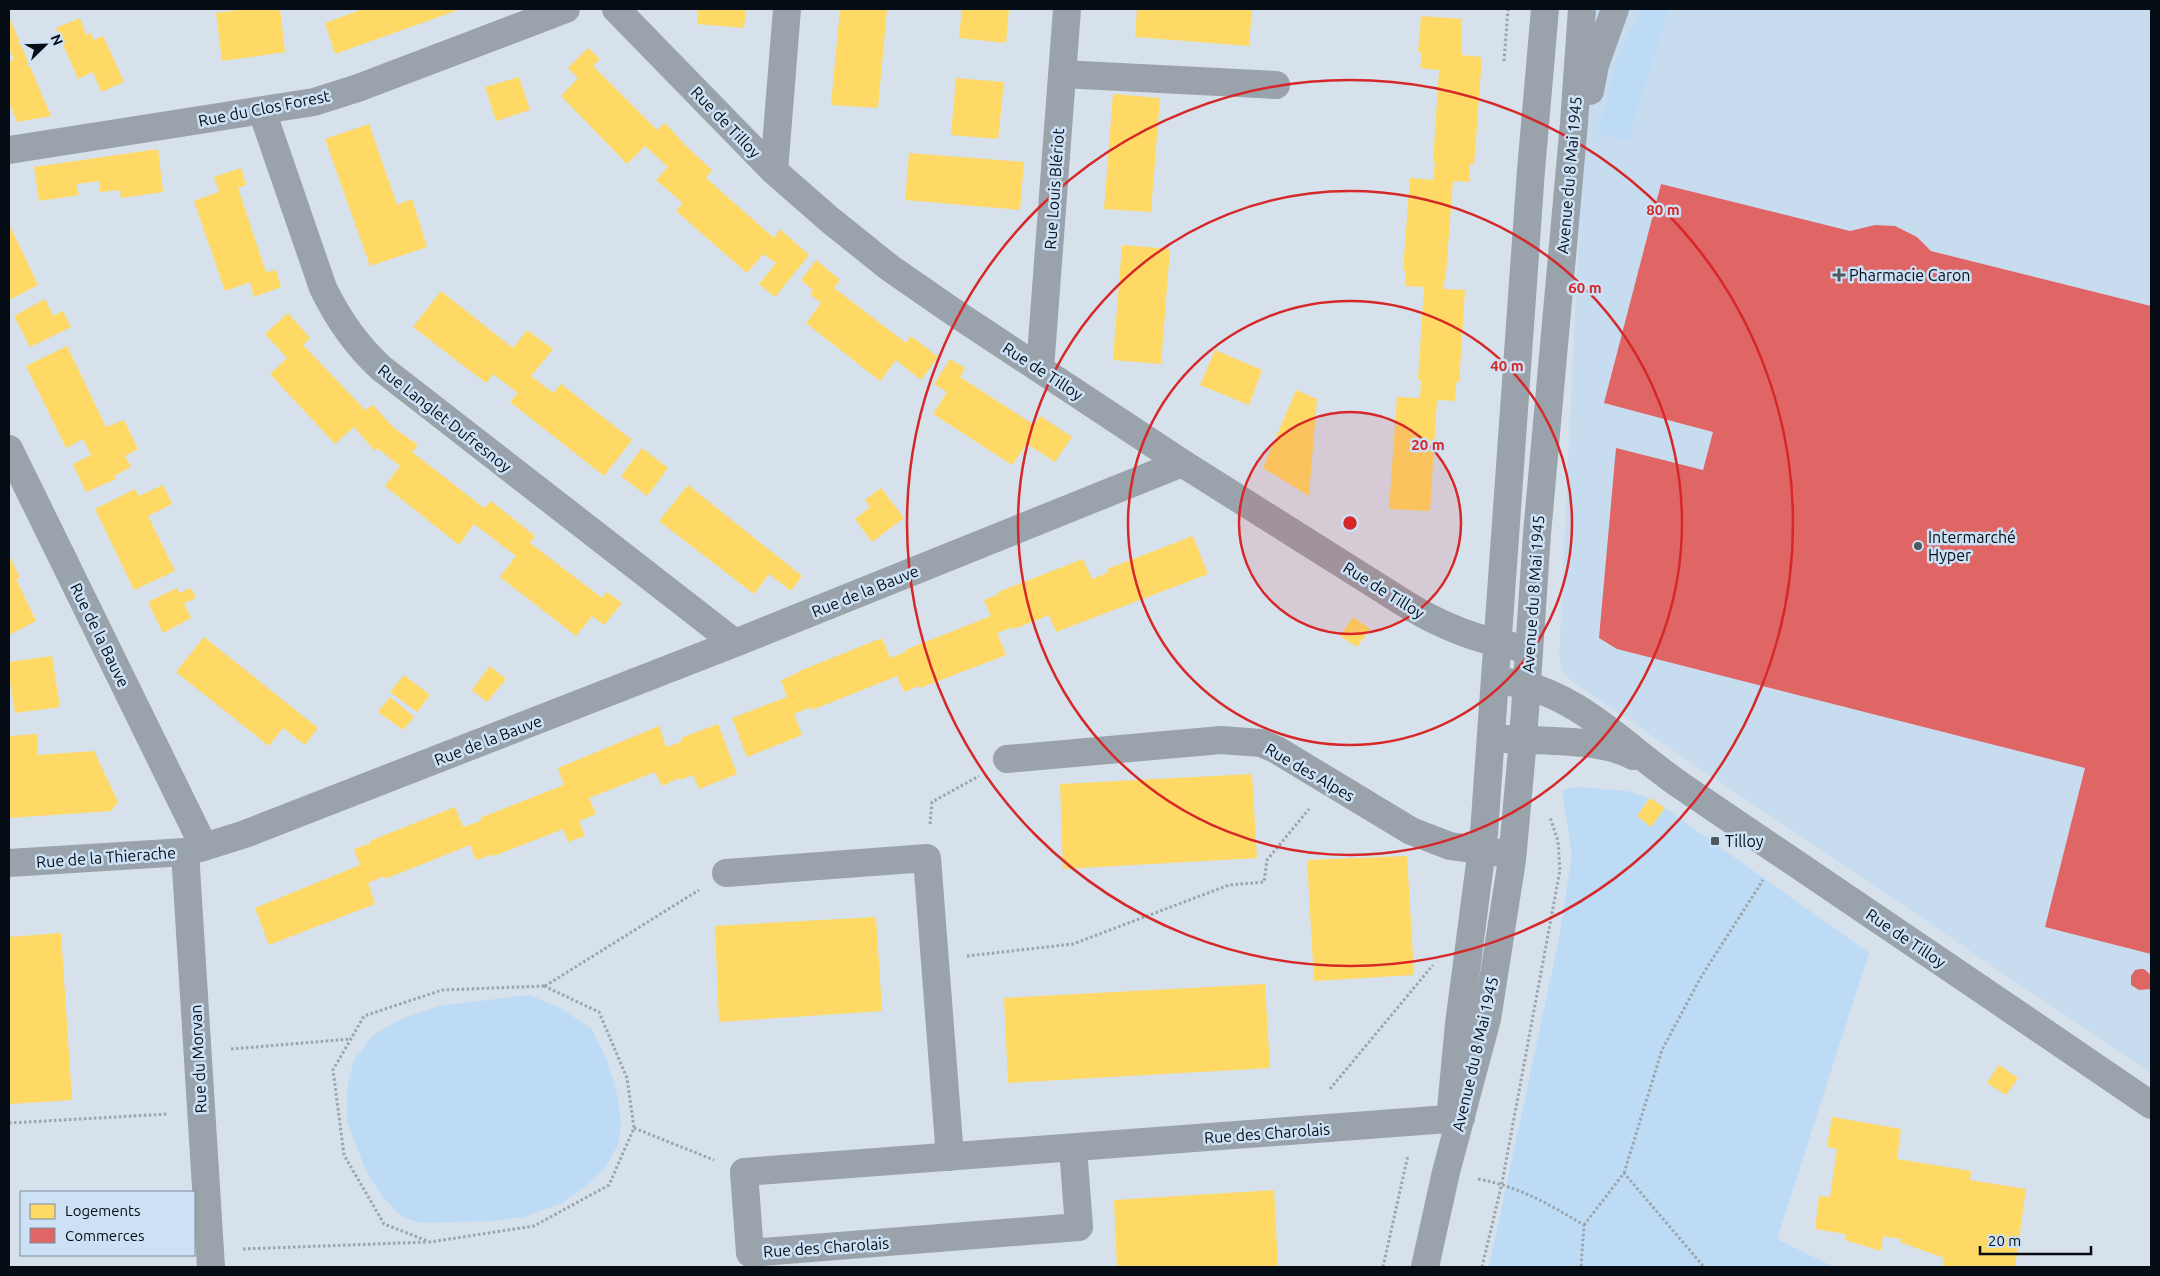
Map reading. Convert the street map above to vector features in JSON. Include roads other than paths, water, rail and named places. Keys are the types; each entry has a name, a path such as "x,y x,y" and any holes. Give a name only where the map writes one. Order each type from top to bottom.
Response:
{"street":[{"name":"Rue du Clos Forest","path":"9,150 314,102 358,88 566,9"},
{"name":"Rue de Tilloy","path":"616,9 774,171 830,220 890,268 1182,463 1425,616 1467,635 1498,644 1528,648"},
{"path":"774,171 787,9"},
{"name":"Rue Louis Blériot","path":"1040,369 1067,9"},
{"name":"Avenue du 8 Mai 1945","path":"1455,1119 1458,1024 1483,851 1545,9"},
{"name":"Avenue du 8 Mai 1945","path":"1425,1267 1446,1172 1455,1119 1490,1003 1512,854 1523,740 1537,534 1566,220 1582,9"},
{"path":"1566,220 1595,65 1615,9"},
{"path":"1062,74 1276,85"},
{"name":"Rue Langlet Dufresnoy","path":"262,111 323,288 334,309 362,350 381,368 735,643"},
{"name":"Rue de la Bauve","path":"9,449 195,850 255,830 735,643 1182,463"},
{"name":"Rue de Tilloy","path":"1496,680 1526,685 1552,695 1575,707 1660,772"},
{"name":"Rue de Tilloy","path":"1492,738 1615,749 1630,754 1781,853 2151,1105"},
{"name":"Rue des Alpes","path":"1007,759 1221,740 1242,740 1261,743 1277,750 1411,831 1450,846 1512,854"},
{"name":"Rue de la Thierache","path":"9,863 195,850"},
{"name":"Rue du Morvan","path":"195,850 198,1051 210,1259"},
{"path":"726,873 927,858 950,1157"},
{"name":"Rue des Charolais","path":"1072,1148 1079,1227 750,1252 744,1172 1455,1119"}],"place":[{"name":"Pharmacie Caron","path":"1839,275"},
{"name":"Intermarché Hyper","path":"1918,546"},
{"name":"Tilloy","path":"1715,841"}]}
